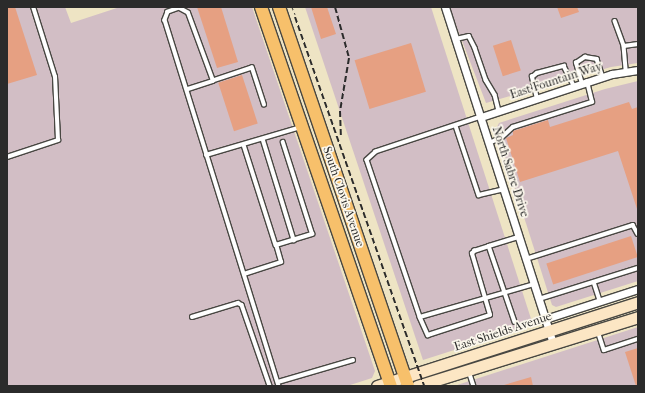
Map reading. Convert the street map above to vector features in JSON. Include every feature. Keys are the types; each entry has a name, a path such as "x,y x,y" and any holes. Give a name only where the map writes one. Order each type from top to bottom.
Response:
{"main road":[{"name":"South Clovis Avenue","path":"261,7 390,384"},
{"name":"South Clovis Avenue","path":"279,7 407,381"},
{"name":"East Shields Avenue","path":"377,386 407,381 549,330 638,302"},
{"path":"417,386 638,317"}],"street":[{"name":"North Sabre Drive","path":"445,7 553,343"},
{"name":"East Fountain Way","path":"481,117 603,77 626,71 638,70"},
{"name":"East Shields Avenue","path":"545,319 638,289"}],"lane":[{"path":"7,157 58,140 55,77 33,7"},
{"path":"213,81 188,13 179,8 171,10 165,20 188,89 206,155 279,384 353,360"},
{"path":"615,21 624,46 626,71"},
{"path":"456,39 469,36 476,48 486,80 495,95 499,111"},
{"path":"624,46 638,44"},
{"path":"489,143 501,138 513,127 592,102 576,63 585,57 597,59 603,77"},
{"path":"537,99 532,77 537,73 564,66 574,86"},
{"path":"188,89 252,68 264,105"},
{"path":"481,117 376,152 367,160 420,317 428,335 490,315 487,299 472,254 474,251 519,237"},
{"path":"456,126 479,195 504,189"},
{"path":"206,155 302,127"},
{"path":"263,139 294,240"},
{"path":"276,245 312,234 283,142"},
{"path":"244,145 281,262 244,274"},
{"path":"526,259 633,225 638,234"},
{"path":"489,246 515,322"},
{"path":"539,299 638,268"},
{"path":"594,282 600,301"},
{"path":"420,317 480,298 487,299 534,284"},
{"path":"192,317 238,303 242,305 270,386"},
{"path":"597,330 604,350 638,339"},
{"path":"469,370 474,386"}],"path":[{"path":"292,7 295,14"}],"shaded area":[{"path":"7,7 65,7 71,23 120,7 252,7 375,371 372,378 347,386 7,386"},
{"path":"305,7 431,7 533,325 423,360"},
{"path":"449,7 638,7 638,63 611,67 486,103"},
{"path":"638,81 638,281 556,307 552,305 496,129 499,123 605,89"},
{"path":"638,327 638,386 454,386"}],"building":[{"path":"7,7 15,7 37,75 7,84"},
{"path":"197,7 221,7 238,62 217,68"},
{"path":"311,7 327,7 336,34 321,39"},
{"path":"557,7 577,7 579,12 561,18"},
{"path":"511,40 521,70 503,76 493,46"},
{"path":"411,43 426,92 369,109 355,60"},
{"path":"242,75 258,124 234,131 218,83"},
{"path":"629,102 632,109 638,107 638,212 618,151 520,182 506,138 513,135 513,131 548,120 550,127"},
{"path":"631,236 638,257 553,284 546,264"},
{"path":"638,348 638,386 636,386 625,352"},
{"path":"531,377 533,386 504,386 504,385"}],"railway":[{"path":"335,7 349,58 340,111 341,137"},
{"path":"295,17 424,386"}]}
